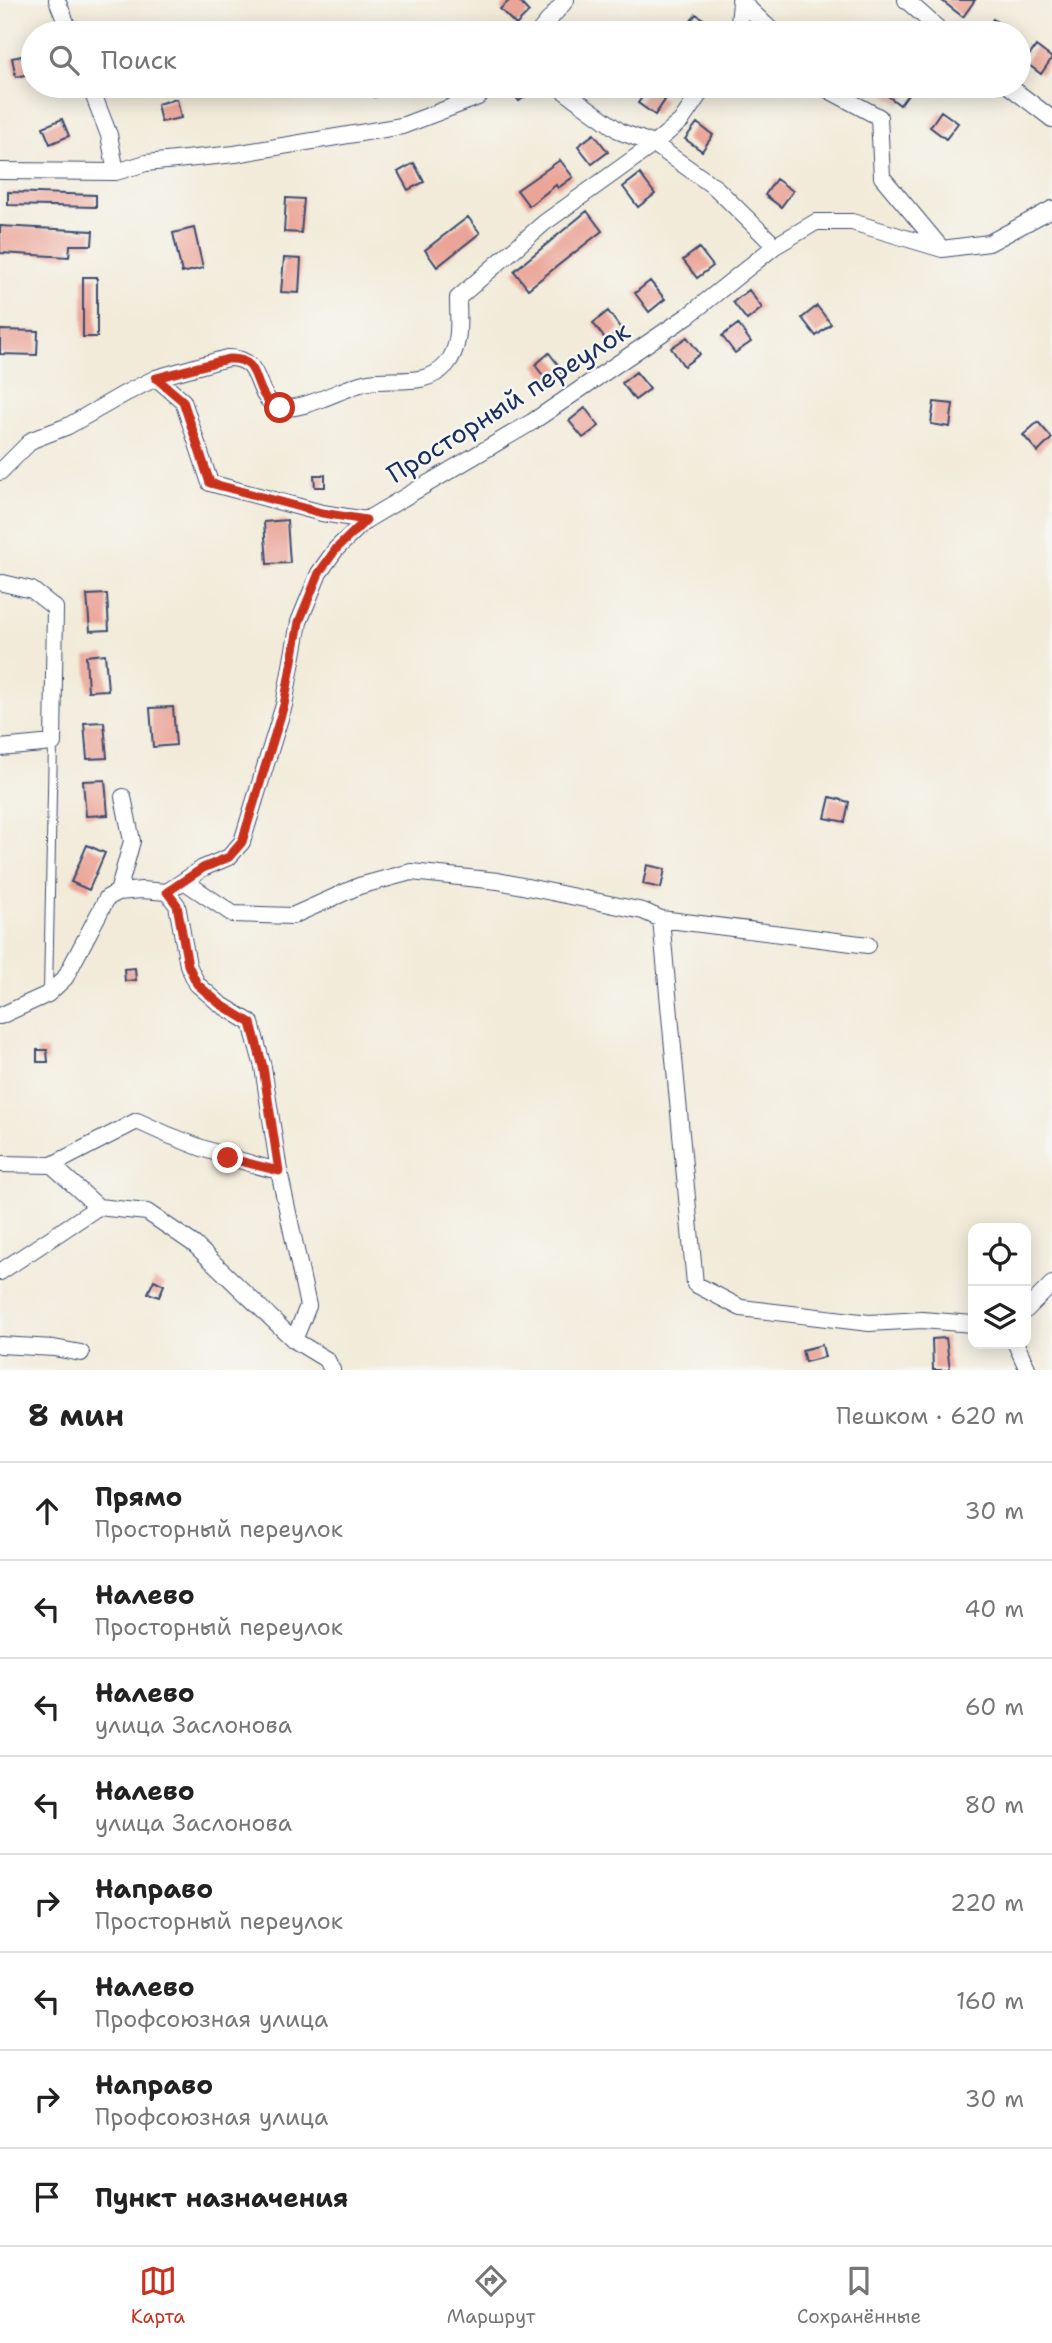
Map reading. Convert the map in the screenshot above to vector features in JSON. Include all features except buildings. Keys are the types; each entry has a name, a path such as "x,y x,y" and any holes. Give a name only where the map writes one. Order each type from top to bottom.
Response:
{"street":[{"path":"57,0 65,21"},
{"path":"906,0 930,21"},
{"path":"739,21 741,2"},
{"path":"741,2 761,21"},
{"path":"548,21 562,4"},
{"path":"95,98 109,135 116,172"},
{"path":"0,171 116,172 146,163 235,154 402,126 473,98"},
{"path":"574,98 621,132 654,144 716,188 775,246"},
{"path":"0,472 32,440 68,426 156,378 228,359 238,358 253,368 268,401 280,408 313,402 367,382 410,382 428,376 445,366 456,345 458,298 544,223 654,144 681,121 697,98"},
{"path":"843,98 879,117 882,177 942,249"},
{"path":"1025,98 1052,119"},
{"name":"Просторный переулок","path":"167,892 203,868 229,857 242,842 284,705 299,622 319,573 336,549 366,520 532,422 689,315 775,246 816,222 852,222 942,249 989,243 1052,209"},
{"path":"156,378 183,401 210,483 322,513 366,520"},
{"path":"0,748 53,743 55,608 32,590 1,582"},
{"path":"118,892 132,841 123,797"},
{"path":"184,881 233,914 292,916 359,886 411,873 498,881 610,903 643,911 661,919 868,945"},
{"path":"0,1016 48,994 65,978 107,898 118,892 167,892 177,905 188,965 197,984 220,1004 251,1023 263,1067 279,1171 308,1306 294,1339"},
{"path":"661,919 695,1284 741,1308 869,1323 922,1320 968,1324"},
{"path":"0,1164 52,1165 137,1121 177,1140 228,1158 279,1171"},
{"path":"52,1165 98,1208"},
{"path":"0,1272 98,1208 147,1212 194,1244 294,1339 330,1365"},
{"path":"1031,1305 1052,1284"},
{"path":"0,1345 54,1348 80,1353"},
{"path":"1018,1349 1028,1370"}],"lane":[{"path":"48,994 53,743"}],"route":[{"path":"228,1158 279,1171 263,1067 251,1023 220,1004 197,984 188,965 177,905 167,892 203,868 229,857 242,842 284,705 299,622 319,573 336,549 366,520 322,513 210,483 183,401 156,378 238,358 253,368 268,401 280,408"}]}
